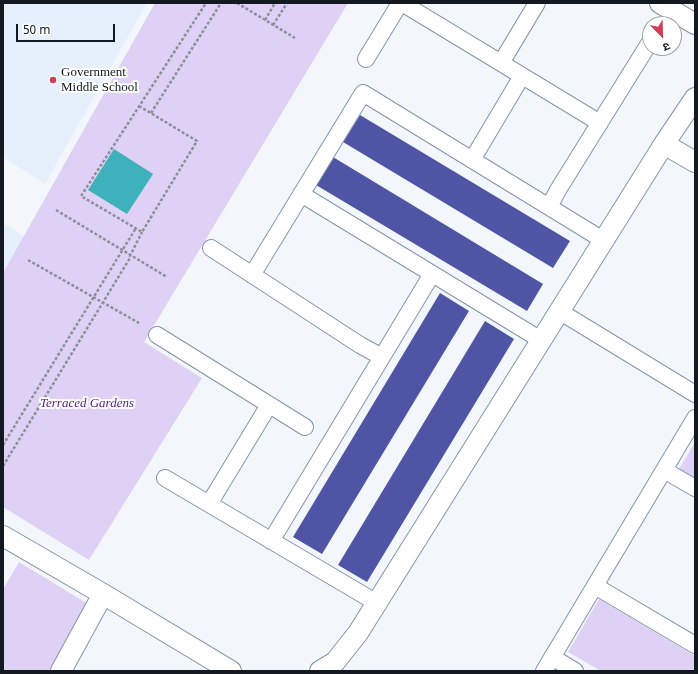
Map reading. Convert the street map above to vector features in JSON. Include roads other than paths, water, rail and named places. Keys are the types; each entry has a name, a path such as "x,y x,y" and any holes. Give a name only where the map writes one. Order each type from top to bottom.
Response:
{"street":[{"path":"366,59 401,3 600,123"},
{"path":"501,63 537,3"},
{"path":"660,3 695,24"},
{"path":"549,207 642,55"},
{"path":"472,160 522,76"},
{"path":"252,275 363,93 604,240"},
{"path":"320,671 335,662 358,633 664,144 695,98"},
{"path":"664,144 695,162"},
{"path":"301,194 541,340"},
{"path":"211,248 360,345 382,357"},
{"path":"271,541 432,274"},
{"path":"559,311 695,394"},
{"path":"157,335 305,427"},
{"path":"209,504 269,404"},
{"path":"544,671 695,418"},
{"path":"664,470 695,488"},
{"path":"165,478 377,603"},
{"path":"3,536 231,671"},
{"path":"595,586 695,645"},
{"path":"61,671 103,594"},
{"path":"552,657 575,671"}],"water":[{"path":"114,149 153,174 127,214 88,190"}],"place":[{"name":"Government Middle School","path":"53,80"}],"park label":[{"name":"Terraced Gardens","path":"87,404"}]}
